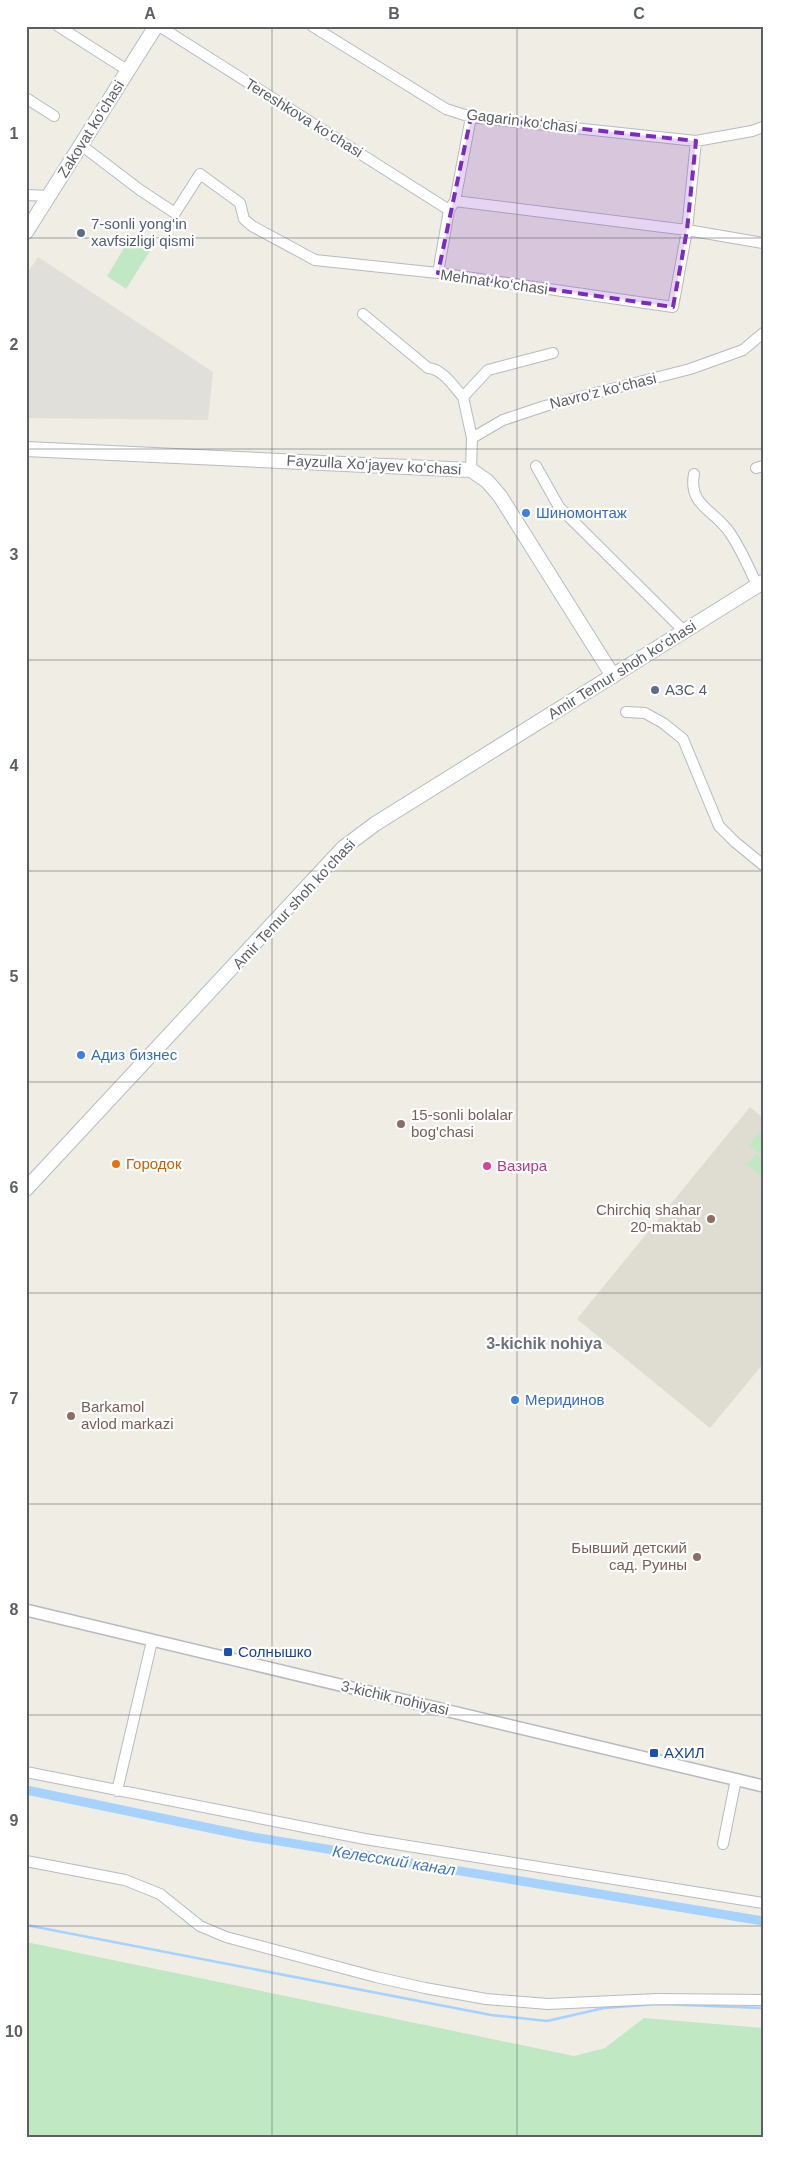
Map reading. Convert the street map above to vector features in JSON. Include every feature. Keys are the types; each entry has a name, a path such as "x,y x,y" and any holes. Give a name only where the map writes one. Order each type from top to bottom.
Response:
{"main road":[{"name":"Zakovat ko'chasi","path":"26,232 127,70 158,26"},
{"name":"Fayzulla Xo‘jayev ko‘chasi","path":"26,450 471,470 487,481 500,496 613,676"},
{"name":"Amir Temur shoh ko‘chasi","path":"26,1189 343,848 375,824 684,631 761,587"}],"street":[{"path":"58,26 127,70"},
{"name":"Tereshkova ko‘chasi","path":"158,26 452,205 687,230 763,242"},
{"name":"Gagarin ko‘chasi","path":"312,26 446,109 471,117 696,141 752,131 763,127"},
{"path":"26,98 54,116"},
{"path":"438,274 471,117"},
{"path":"687,230 696,141"},
{"name":"Mehnat ko‘chasi","path":"81,145 140,190 175,213 200,174 240,203 244,219 252,226 315,260 438,274 673,307 687,230"},
{"path":"26,195 49,196"},
{"path":"363,314 428,368 432,368 446,377 463,397 472,438 471,470"},
{"name":"Navro‘z ko‘chasi","path":"472,438 503,420 537,409 690,369 742,350 763,333"},
{"path":"463,397 488,370 553,353"},
{"path":"536,466 559,507 684,631"},
{"path":"694,474 691,487 696,498 730,532 761,587"},
{"path":"626,712 645,713 663,723 683,739 719,826 734,842 763,865"},
{"name":"3-kichik nohiyasi","path":"26,1610 763,1786"},
{"path":"117,1792 152,1641"},
{"path":"26,1772 117,1792 365,1839 763,1902"},
{"path":"723,1844 736,1779"},
{"path":"26,1861 125,1880 160,1894 200,1926 226,1937 376,1977 425,1988 486,1999 548,2004 658,1999 763,2000"}],"highlighted area":[{"path":"471,117 696,141 687,230 673,307 438,273"}],"shaded area":[{"path":"38,257 213,372 208,420 26,418 26,275"},
{"name":"Chirchiq shahar 20-maktab","path":"750,1107 763,1118 763,1364 710,1428 577,1319"}],"green space":[{"path":"132,235 152,248 126,289 107,276"},
{"path":"763,1129 763,1156 749,1145"},
{"path":"756,1154 763,1160 763,1178 747,1165"},
{"path":"26,1942 574,2056 605,2048 644,2018 763,2028 763,2138 26,2138"}],"waterway":[{"name":"Келесский канал","path":"26,1790 248,1836 763,1921"},
{"path":"26,1925 491,2015 547,2021 604,2008 658,2004 763,2008"}],"place":[{"name":"7-sonli yong‘in xavfsizligi qismi","path":"81,233"},
{"name":"Шиномонтаж","path":"526,513"},
{"name":"АЗС 4","path":"655,690"},
{"name":"Адиз бизнес","path":"81,1055"},
{"name":"15-sonli bolalar bog'chasi","path":"401,1124"},
{"name":"Городок","path":"116,1164"},
{"name":"Вазира","path":"487,1166"},
{"name":"Chirchiq shahar 20-maktab","path":"711,1219"},
{"name":"Меридинов","path":"515,1400"},
{"name":"Barkamol avlod markazi","path":"71,1416"},
{"name":"Бывший детский сад. Руины","path":"697,1557"},
{"name":"Солнышко","path":"228,1652"},
{"name":"АХИЛ","path":"654,1753"}],"district":[{"name":"3-kichik nohiya","path":"544,1343"}]}
